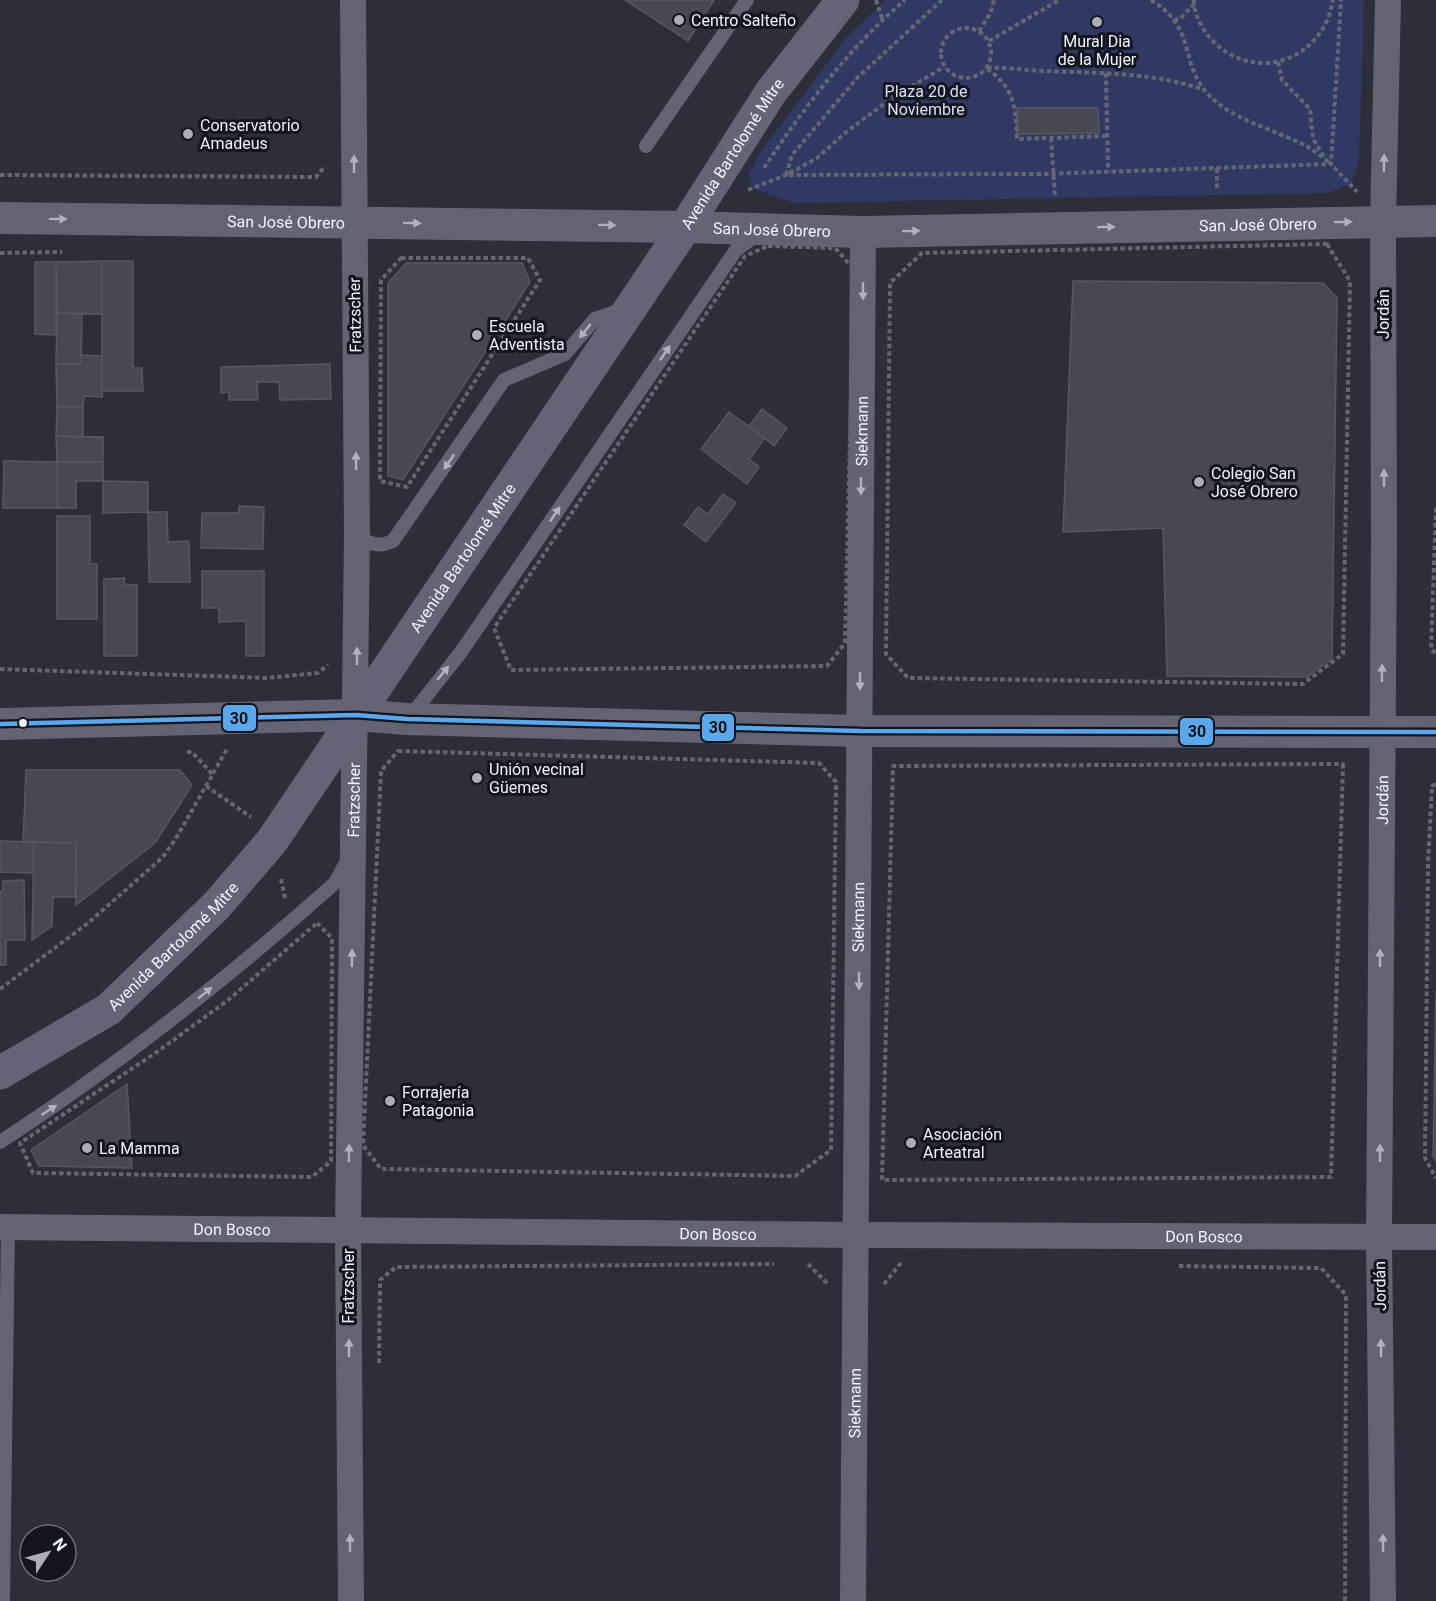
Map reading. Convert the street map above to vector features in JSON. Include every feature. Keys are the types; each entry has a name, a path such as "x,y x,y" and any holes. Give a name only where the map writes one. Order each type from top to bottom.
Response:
{"main road":[{"name":"Avenida Bartolomé Mitre","path":"8,1072 110,1009 217,905 272,841 685,226 771,92 843,0"}],"street":[{"name":"Fratzscher","path":"351,1601 348,1229 357,535 353,0"},
{"name":"Jordán","path":"1383,1601 1379,1237 1383,221 1388,0"},
{"name":"San José Obrero","path":"0,218 685,226 863,232 1436,221"},
{"name":"Siekmann","path":"853,1601 863,232"},
{"path":"0,724 356,715 408,720 860,730 1436,732"},
{"name":"Don Bosco","path":"4,1227 856,1235 1436,1237"}],"lane":[{"path":"646,146 747,0"},
{"path":"408,720 461,652 736,250 765,229"},
{"path":"357,535 370,544 383,546 393,541 504,380 565,354 595,319 625,309 633,302"},
{"path":"0,1142 80,1090 145,1041 279,932 335,882 354,849"},
{"path":"3,1601 4,1227"}],"path":[{"path":"876,0 883,21"},
{"path":"764,168 796,119 836,68 905,0"},
{"path":"786,175 792,155 858,78 942,0"},
{"path":"979,31 990,14 994,0"},
{"path":"989,41 1059,0"},
{"path":"1150,0 1167,9 1180,28 1204,90 1222,108 1310,148 1331,164"},
{"path":"1194,2 1202,28 1221,50 1242,61 1278,62 1302,52 1322,32 1334,0"},
{"path":"1334,0 1341,11"},
{"path":"1331,164 1341,0"},
{"path":"1174,20 1180,19 1194,2"},
{"path":"967,27 979,31 989,41 991,60 987,68 981,74 968,78 955,75 945,67 941,51 948,35 967,27"},
{"path":"1278,62 1281,80 1310,109 1313,139 1318,150 1331,164"},
{"path":"987,68 1013,66 1040,70 1106,73 1173,81 1204,90"},
{"path":"741,194 786,175 817,158 845,133 889,100 945,67"},
{"path":"987,68 1000,77 1016,107 1017,139 1107,136"},
{"path":"1106,73 1108,172"},
{"path":"1051,138 1057,228"},
{"path":"786,175 1054,174 1331,164"},
{"path":"1217,168 1217,188"},
{"path":"0,175 316,177"},
{"path":"1327,244 1350,281 1343,654 1303,684 908,678 886,654 890,283 922,254 1327,244"},
{"path":"768,246 835,248 854,269 845,643 827,666 511,670 494,628 745,256 768,246"},
{"path":"0,253 70,252"},
{"path":"401,258 528,258 540,280 407,487 380,481 381,280 401,258"},
{"path":"1436,508 1431,649 1436,654"},
{"path":"0,669 266,678 318,673 331,663"},
{"path":"0,989 88,923 162,858 248,716 266,678"},
{"path":"398,751 819,763 836,782 831,1150 795,1176 381,1169 363,1144 381,771 398,751"},
{"path":"1343,764 1331,1177 882,1179 893,766 1343,764"},
{"path":"1436,784 1432,786 1428,863 1425,1158 1436,1178"},
{"path":"1428,863 1436,863"},
{"path":"317,923 332,938 331,1161 312,1177 33,1173 20,1143 154,1054 226,1001 317,923"},
{"path":"881,1288 899,1263 911,1263"},
{"path":"379,1376 380,1280 396,1267 786,1264"},
{"path":"798,1264 810,1264 832,1288"},
{"path":"1169,1266 1321,1268 1346,1295 1345,1601"}],"green space":[{"name":"Plaza 20 de Noviembre","path":"885,0 1364,0 1359,160 1352,184 1327,193 794,203 751,188 750,173 761,151 845,39"}],"building":[{"name":"Centro Salteño","path":"625,0 714,0 688,41"},
{"path":"1017,108 1098,108 1099,133 1017,134"},
{"path":"102,261 102,314 57,313 56,262"},
{"path":"102,261 133,261 133,368 142,368 143,391 102,391"},
{"path":"35,262 56,262 56,335 35,334"},
{"path":"406,263 522,263 530,282 403,480 388,476 388,283"},
{"name":"Colegio San José Obrero","path":"1073,281 1323,283 1337,298 1332,658 1307,677 1167,676 1163,528 1063,532"},
{"path":"57,313 82,314 81,364 56,364"},
{"path":"81,355 102,356 102,397 84,396 83,407 57,407 56,364 81,364"},
{"path":"330,364 331,399 280,400 279,382 257,382 258,400 229,400 229,392 221,393 221,367"},
{"path":"57,407 83,407 83,437 56,436"},
{"path":"762,409 787,428 774,446 749,426"},
{"path":"729,412 765,438 749,459 759,467 747,484 701,449"},
{"path":"56,436 103,437 103,462 57,462"},
{"path":"4,461 57,462 57,508 3,508"},
{"path":"57,462 103,462 103,481 76,481 76,508 57,508"},
{"path":"103,481 148,482 148,512 103,513"},
{"path":"723,494 736,503 706,542 684,525 698,507 708,514"},
{"path":"239,506 264,507 263,549 201,548 202,513 239,513"},
{"path":"148,512 167,512 168,542 189,541 190,582 149,582"},
{"path":"57,516 90,516 90,564 97,564 97,619 57,619"},
{"path":"202,571 264,571 264,656 246,656 246,621 219,622 219,608 202,608"},
{"path":"125,578 124,584 137,585 137,656 104,656 104,579"},
{"path":"26,770 180,770 192,785 155,843 76,905 76,843 23,842"},
{"path":"0,841 34,842 33,873 0,872"},
{"path":"34,842 76,843 75,897 53,897 52,926 32,940"},
{"path":"24,880 25,940 6,940 6,965 0,965 0,891 3,891 3,881"},
{"path":"1436,991 1436,1161 1433,1156"},
{"path":"127,1084 132,1168 39,1166 31,1150"}],"transit line":[{"name":"30","path":"0,724 356,715 407,719 860,731 1436,732"}],"place":[{"name":"Centro Salteño","path":"679,20"},
{"name":"Mural Dia de la Mujer","path":"1097,22"},
{"name":"Conservatorio Amadeus","path":"188,134"},
{"name":"Escuela Adventista","path":"477,335"},
{"name":"Colegio San José Obrero","path":"1199,482"},
{"name":"Unión vecinal Güemes","path":"477,778"},
{"name":"Forrajería Patagonia","path":"390,1101"},
{"name":"Asociación Arteatral","path":"911,1143"},
{"name":"La Mamma","path":"87,1148"}]}
